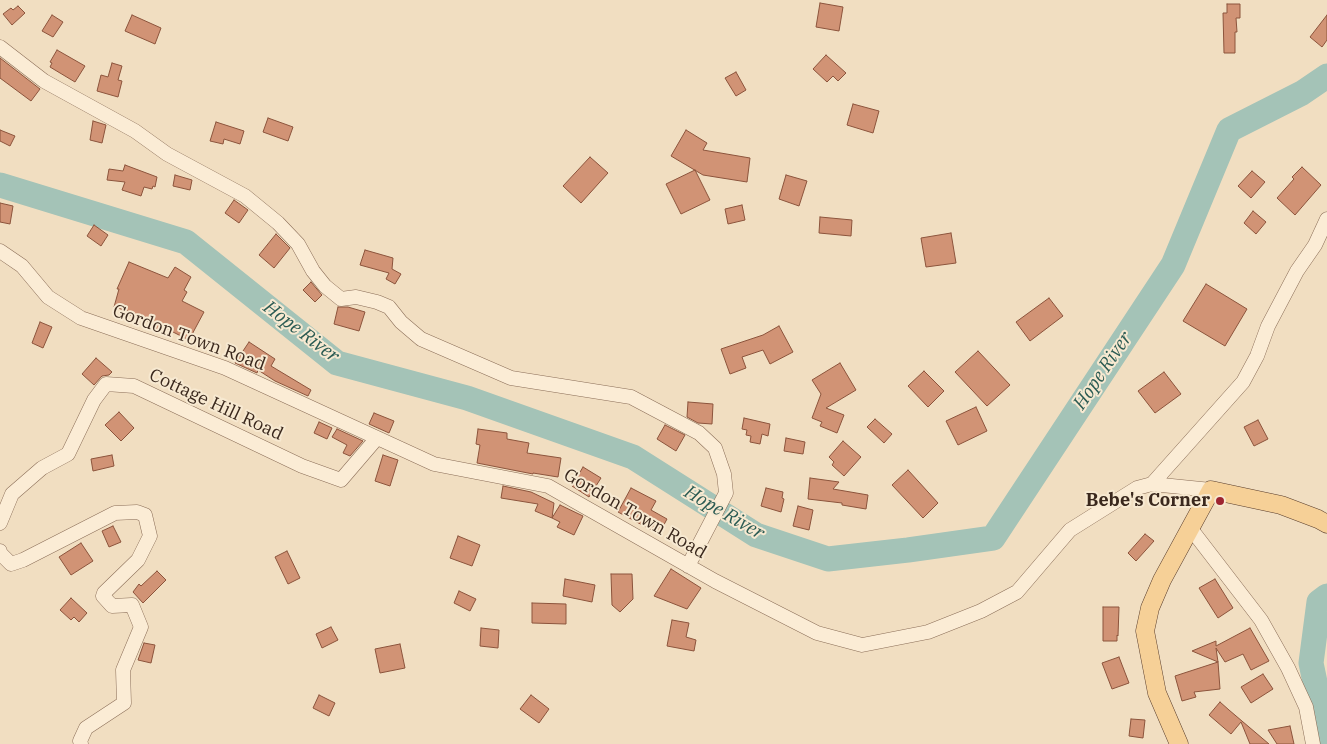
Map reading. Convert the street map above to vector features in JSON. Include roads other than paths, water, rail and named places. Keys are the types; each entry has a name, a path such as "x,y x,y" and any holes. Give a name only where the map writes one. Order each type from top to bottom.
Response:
{"main road":[{"path":"1179,744 1157,693 1145,631 1150,608 1162,580 1211,490 1281,505 1327,524"}],"street":[{"path":"0,47 44,81 135,132 167,154 245,196 278,223 298,244 313,271 330,291 341,299 356,297 389,307 401,322 421,339 511,378 630,397 699,433 715,448 724,474 726,493 688,566"},
{"path":"1152,484 1243,382 1258,356 1272,319 1298,271 1315,245 1327,219"},
{"name":"Gordon Town Road","path":"0,251 22,266 48,297 81,318 225,368 434,464 548,486 688,566 817,633 862,645 928,632 981,611 1016,592 1070,530 1137,488 1152,484 1211,490"},
{"name":"Cottage Hill Road","path":"0,523 12,494 42,468 68,454 94,400 106,384 134,386 302,466 341,480 377,438"},
{"path":"0,550 0,553 11,564 23,560 114,513 137,512 145,515 150,536 138,560 104,592 103,596 112,606 132,605 141,627 123,670 124,703 86,728 80,740 81,744"},
{"path":"1191,529 1266,628 1288,668 1306,707 1313,744"}],"waterway":[{"name":"Hope River","path":"0,185 186,242 337,363 467,398 633,457 756,535 828,559 993,538 1173,265 1229,130 1302,93 1327,76"},
{"path":"1327,596 1319,602 1311,663 1327,740"}],"place":[{"name":"Bebe's Corner","path":"1220,501"}]}
